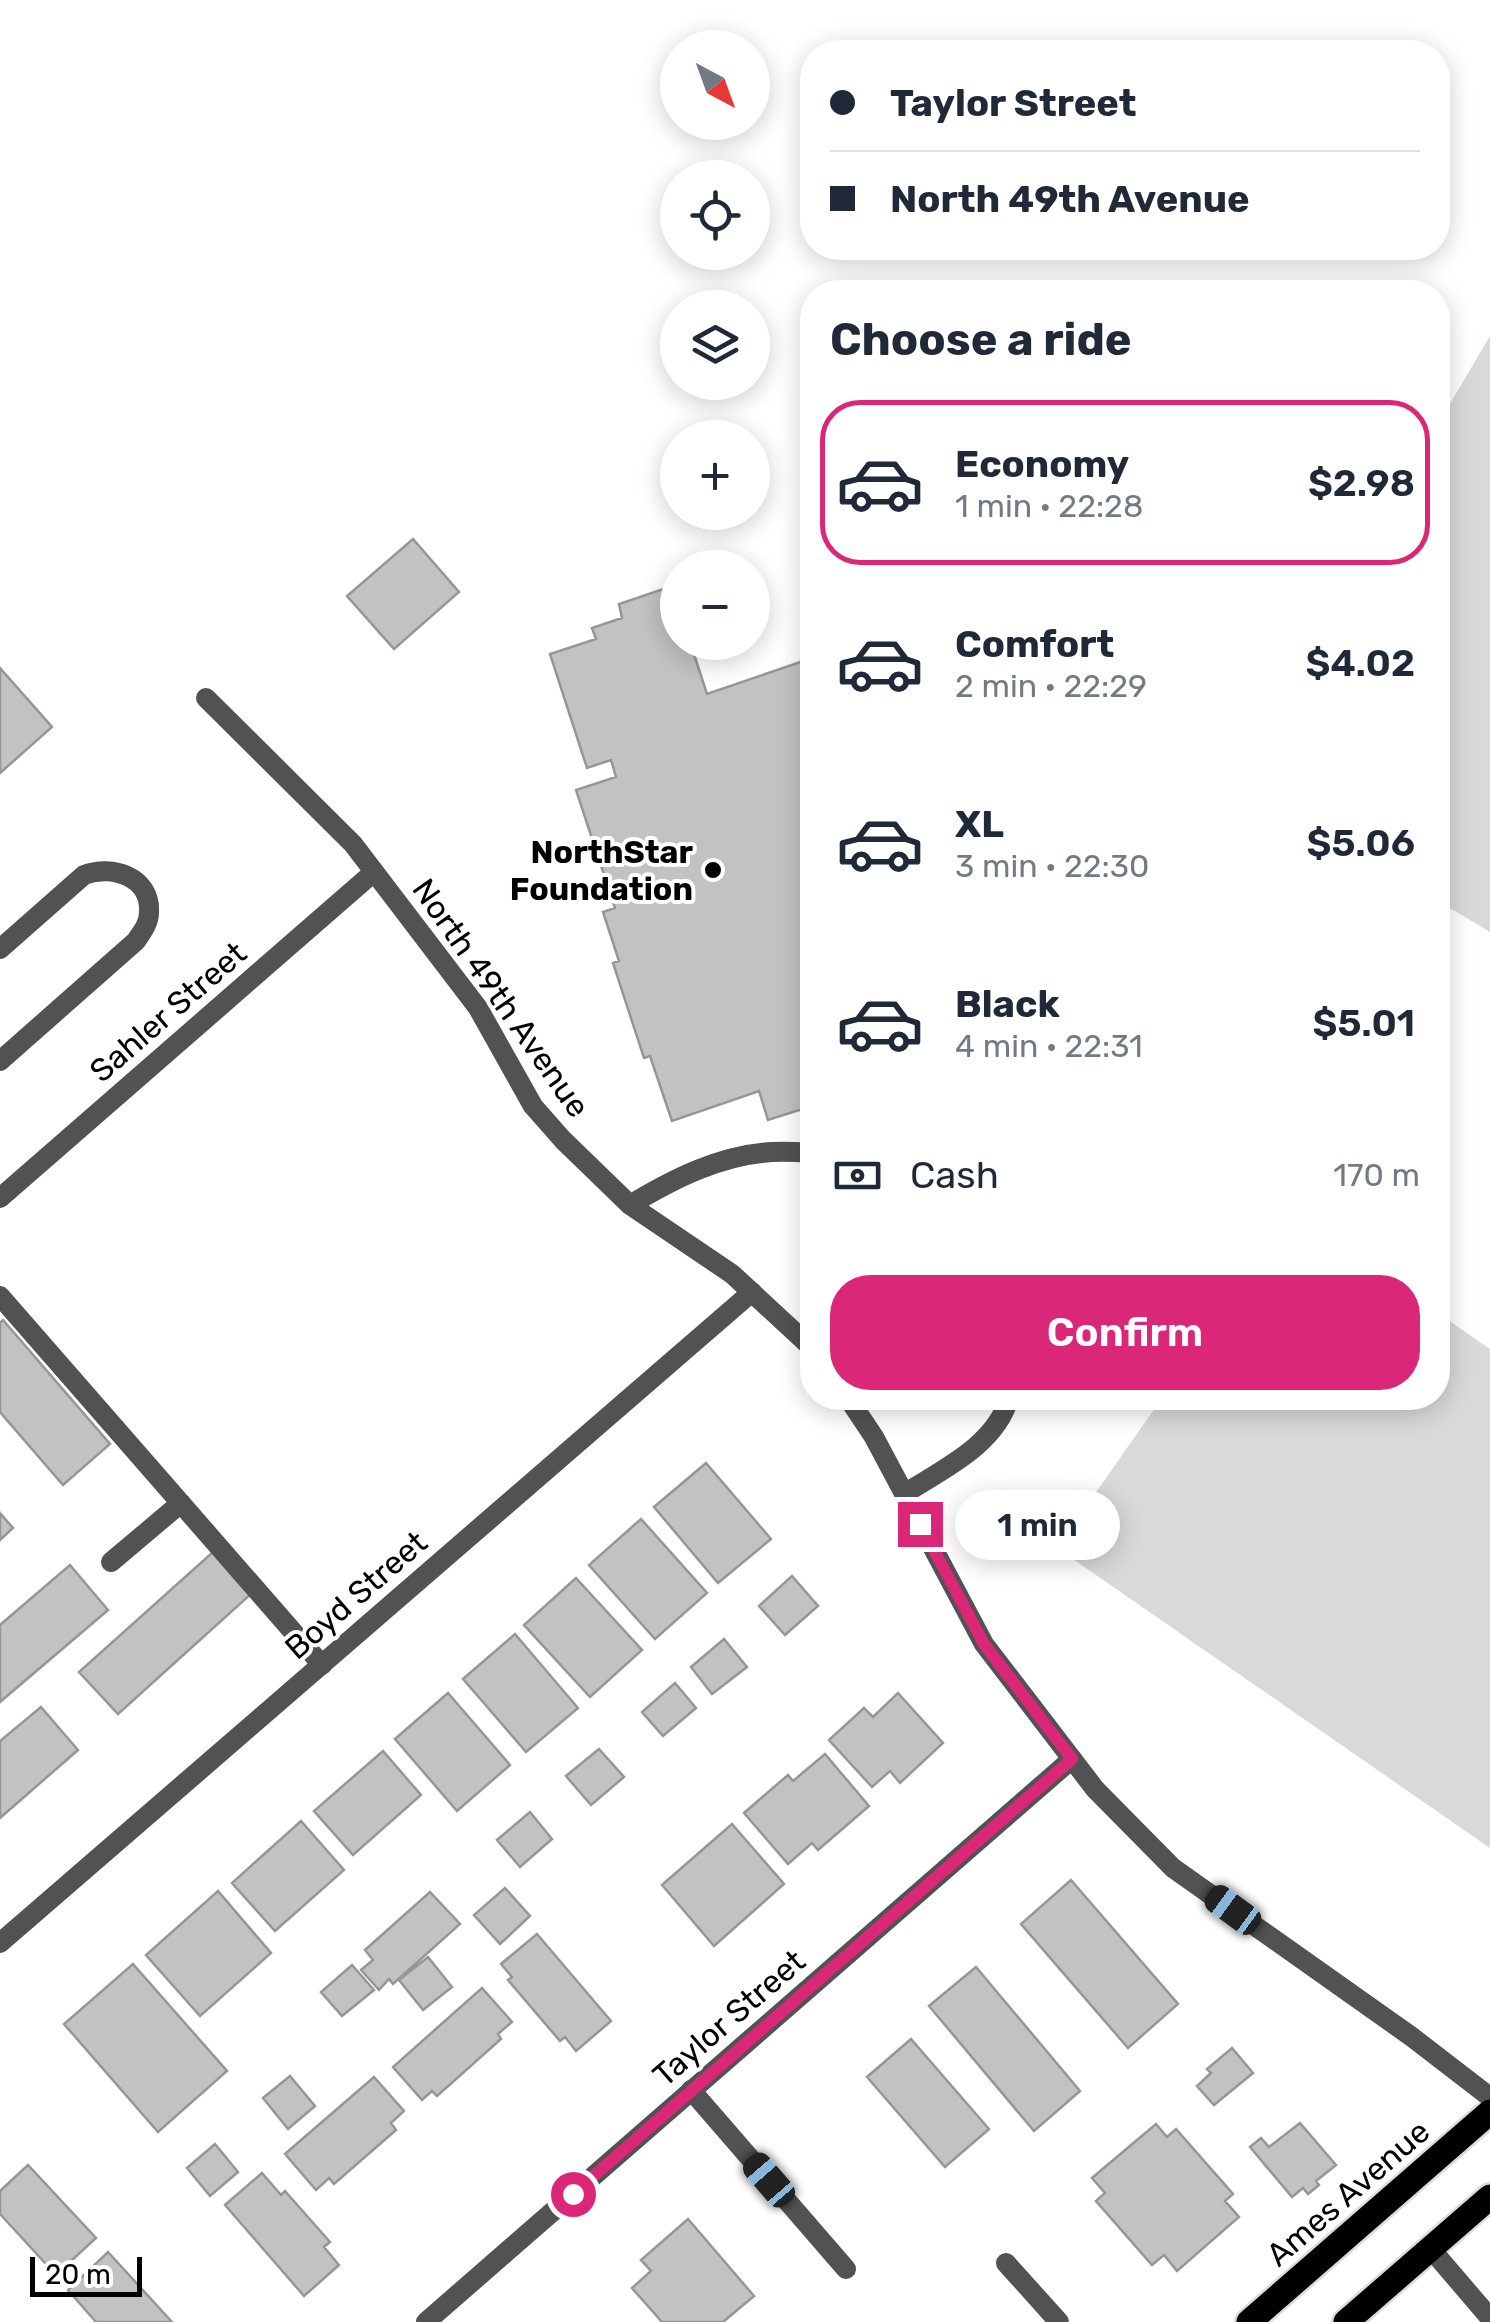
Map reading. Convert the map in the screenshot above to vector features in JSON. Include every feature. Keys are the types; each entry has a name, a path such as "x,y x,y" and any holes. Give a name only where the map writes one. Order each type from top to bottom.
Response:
{"main road":[{"name":"Ames Avenue","path":"1249,2322 1490,2112"},
{"path":"1346,2322 1490,2198"}],"street":[{"name":"North 49th Avenue","path":"206,698 353,844 478,1008 533,1106 562,1140 630,1205 732,1274 800,1337"},
{"path":"0,948 84,875 112,870 126,876 146,894 150,909 147,925 136,941 0,1061"},
{"name":"Sahler Street","path":"3,1190 374,872"},
{"path":"630,1205 704,1166 770,1152 800,1152"},
{"name":"Boyd Street","path":"0,1943 752,1292"},
{"path":"0,1296 322,1664"},
{"path":"856,1410 984,1644 1095,1789 1173,1868 1490,2097"},
{"path":"904,1494 970,1452 1004,1417 1006,1410"},
{"path":"111,1562 180,1503"},
{"name":"Taylor Street","path":"426,2322 1072,1759"},
{"path":"691,2090 846,2269"},
{"path":"1431,2249 1490,2318"},
{"path":"1006,2263 1059,2322"}],"shaded area":[{"path":"1490,336 1490,932 1450,908 1450,404"},
{"path":"1450,1321 1490,1349 1490,1848 1057,1548 1154,1410 1450,1410"}],"building":[{"path":"413,539 459,592 394,649 347,596"},
{"path":"660,590 660,660 696,660 707,694 800,662 800,1110 768,1120 759,1091 672,1121 650,1056 644,1058 613,963 619,961 603,912 615,908 576,790 616,777 611,760 587,768 550,654 596,639 592,628 622,618 619,604"},
{"path":"0,668 52,727 0,773"},
{"path":"3,1320 110,1444 63,1485 0,1412"},
{"path":"706,1463 771,1539 718,1583 654,1507"},
{"path":"0,1513 13,1528 0,1540"},
{"path":"641,1519 707,1593 655,1639 589,1565"},
{"path":"213,1552 251,1594 118,1714 79,1672"},
{"path":"70,1565 108,1610 0,1702 0,1625"},
{"path":"792,1576 818,1606 785,1635 759,1606"},
{"path":"576,1578 642,1650 590,1697 524,1625"},
{"path":"515,1634 578,1708 526,1752 463,1679"},
{"path":"724,1639 747,1667 712,1694 691,1667"},
{"path":"675,1683 696,1708 663,1736 642,1712"},
{"path":"448,1693 510,1765 457,1811 395,1739"},
{"path":"898,1693 943,1743 900,1783 890,1771 872,1787 829,1740 864,1708 873,1717"},
{"path":"41,1707 78,1750 0,1818 0,1741"},
{"path":"599,1749 624,1777 591,1805 566,1776"},
{"path":"383,1751 421,1795 353,1855 314,1811"},
{"path":"825,1754 869,1806 818,1850 812,1843 788,1864 744,1813 788,1775 793,1781"},
{"path":"530,1812 552,1839 520,1867 497,1840"},
{"path":"301,1821 344,1870 275,1931 232,1883"},
{"path":"732,1824 784,1884 714,1946 662,1885"},
{"path":"1071,1880 1178,2004 1128,2048 1021,1924"},
{"path":"505,1888 530,1916 500,1944 474,1915"},
{"path":"218,1891 271,1953 200,2016 146,1955"},
{"path":"430,1892 460,1924 393,1984 389,1979 379,1990 361,1970 373,1960 365,1950"},
{"path":"537,1934 611,2021 576,2051 565,2037 560,2041 508,1980 512,1977 501,1964"},
{"path":"428,1957 452,1987 423,2010 399,1980"},
{"path":"133,1964 227,2071 158,2132 64,2024"},
{"path":"352,1965 374,1990 342,2016 321,1992"},
{"path":"976,1967 1080,2091 1034,2131 929,2006"},
{"path":"482,1988 512,2022 498,2034 501,2039 437,2096 432,2091 422,2100 393,2067"},
{"path":"911,2039 989,2129 945,2167 867,2077"},
{"path":"1232,2048 1253,2073 1214,2105 1197,2086 1211,2073 1207,2069"},
{"path":"290,2076 315,2106 288,2129 263,2098"},
{"path":"374,2077 404,2111 391,2123 396,2130 334,2184 329,2178 316,2190 285,2154"},
{"path":"1300,2123 1336,2165 1316,2181 1319,2185 1308,2194 1303,2188 1292,2197 1250,2147 1261,2138 1269,2147"},
{"path":"1156,2124 1167,2137 1176,2129 1233,2194 1225,2201 1239,2217 1177,2271 1164,2255 1152,2265 1096,2201 1105,2193 1092,2178"},
{"path":"215,2144 238,2172 210,2196 187,2168"},
{"path":"28,2165 96,2238 56,2275 0,2214 0,2191"},
{"path":"262,2173 281,2195 285,2191 330,2242 324,2247 339,2265 304,2296 225,2205"},
{"path":"688,2219 754,2296 723,2322 662,2322 632,2288 651,2271 641,2260"},
{"path":"108,2252 172,2322 96,2322 68,2290"}],"place":[{"name":"NorthStar Foundation","path":"713,870"}],"route":[{"path":"573,2194 1072,1759 984,1644 920,1524"}]}
